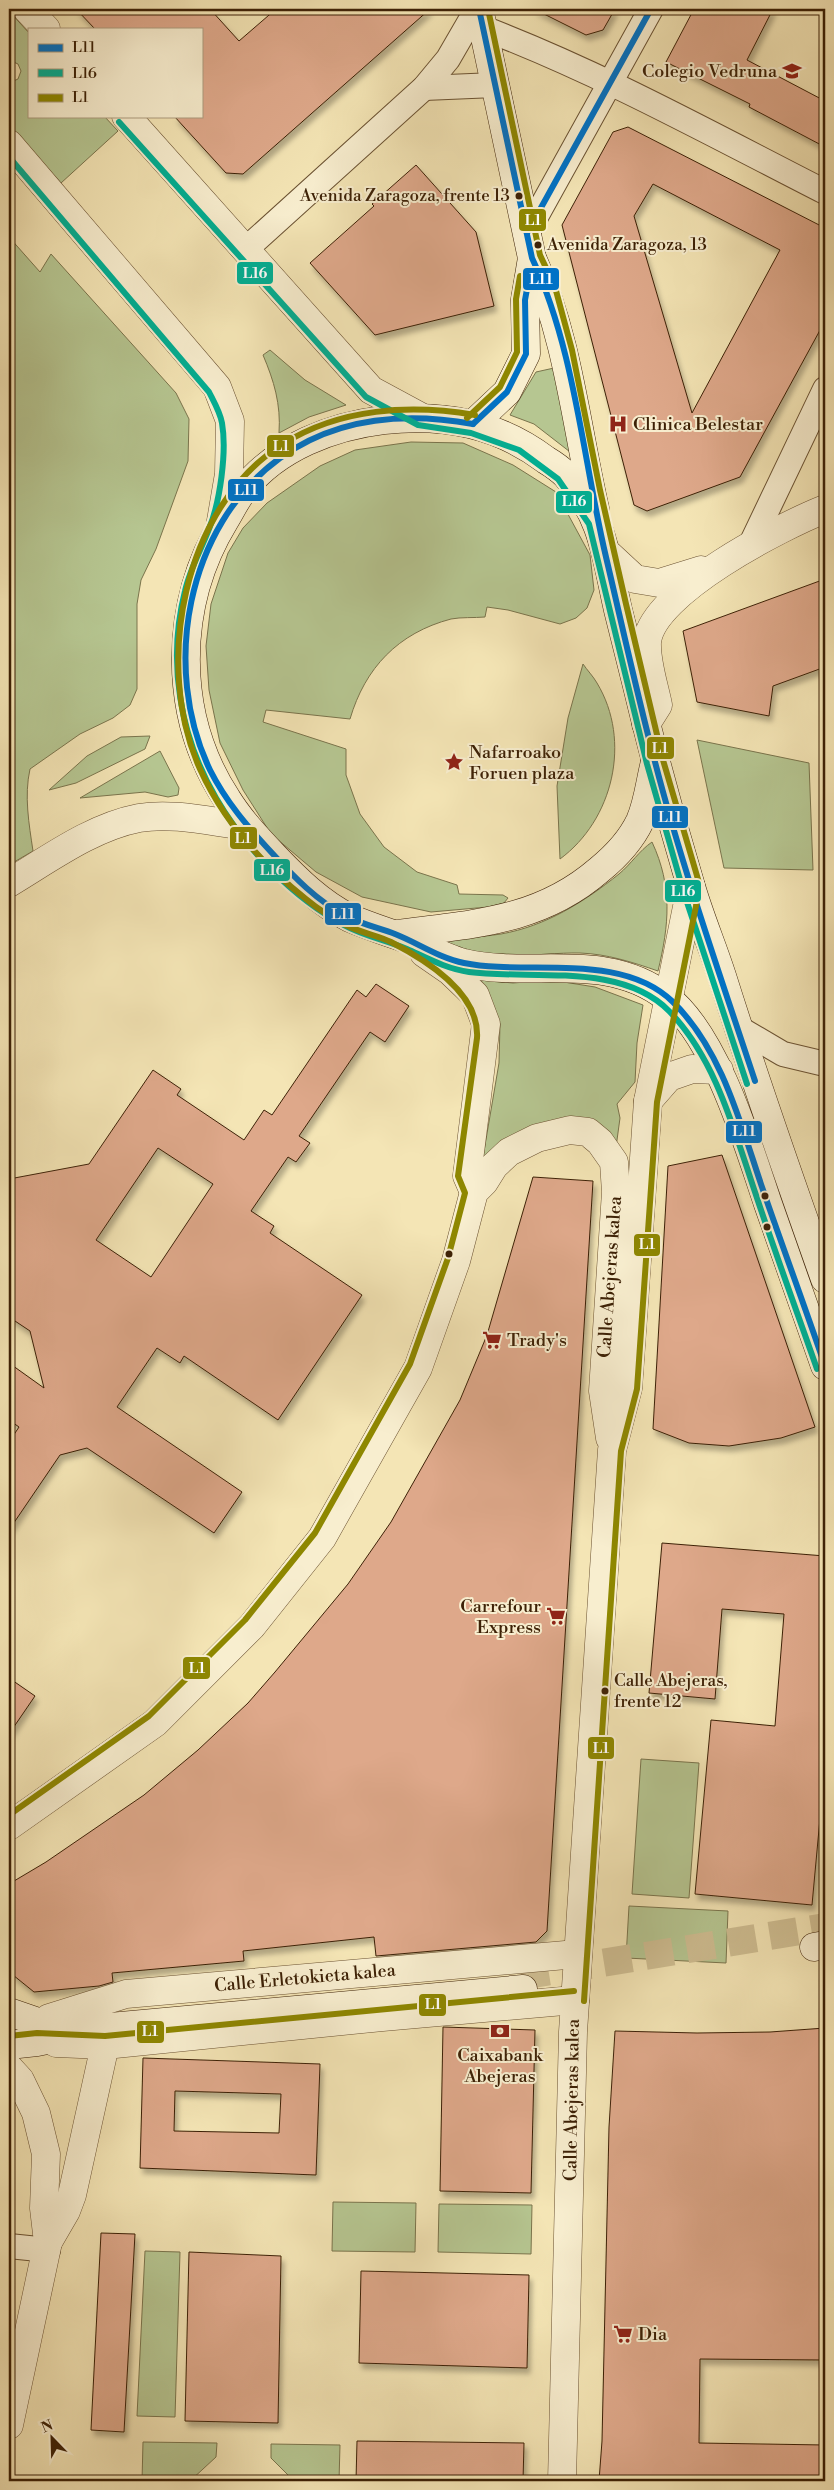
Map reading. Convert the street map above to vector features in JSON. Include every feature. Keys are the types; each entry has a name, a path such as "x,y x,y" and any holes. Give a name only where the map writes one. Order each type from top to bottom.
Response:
{"street":[{"path":"27,9 45,28"},
{"path":"473,424 507,392 526,354 525,300 530,246 611,83 651,9"},
{"path":"480,15 527,45 611,83 825,192"},
{"path":"480,15 530,246 547,290 564,352 617,606 655,762 691,887 737,1027 825,1278"},
{"path":"245,250 424,88 480,15"},
{"path":"424,88 495,85"},
{"path":"128,118 371,390 421,417"},
{"path":"9,144 217,387 230,421 229,474 220,528"},
{"path":"750,546 825,389"},
{"path":"598,520 564,473 523,442 473,424 421,417 348,425 292,449 246,486 220,528 204,560 193,593 186,628 185,664 188,699 196,733 208,766 225,797 246,826 300,884 346,916 462,963 499,966 583,967 618,974 649,986 670,999 694,1026 719,1070 753,1160 825,1366"},
{"path":"646,724 658,705 647,641 656,618 672,600 722,564 782,527 825,509"},
{"path":"607,553 635,579 659,583 722,564"},
{"path":"396,935 480,923 526,914 563,897 587,881 620,850 640,820 655,762"},
{"path":"9,883 83,840 116,824 140,818 178,817 246,826"},
{"name":"Calle Abejeras kalea","path":"562,2481 577,1954 612,1450 628,1388 648,1101 655,1058 670,999 691,887"},
{"path":"9,1826 155,1723 252,1626 322,1538 418,1368 456,1261 474,1192 468,1176 486,1024 475,996 450,971 396,935"},
{"path":"737,1027 783,1054 825,1064"},
{"path":"648,1101 669,1077 692,1069 719,1070"},
{"name":"Calle Abejeras kalea","path":"474,1192 494,1166 509,1152 537,1138 570,1130 588,1132 600,1142 614,1162 616,1192 603,1391 612,1450"},
{"name":"Calle Erletokieta kalea","path":"9,2045 126,1994 577,1954"},
{"name":"Calle Erletokieta kalea","path":"37,2032 522,1982"},
{"name":"Calle Erletokieta kalea","path":"9,2012 37,2032 105,2045 575,2000"},
{"path":"10,2410 48,2246 72,2195 105,2045"},
{"path":"9,2068 20,2080 36,2114 46,2154 44,2208 48,2246"},
{"path":"9,2246 48,2246"}],"green space":[{"path":"9,11 28,32 28,118 106,118 118,131 61,183 9,125 9,83 18,79 21,71 18,64 9,60"},
{"path":"9,237 40,272 51,254 176,393 189,419 188,461 156,549 141,580 137,604 137,689 130,705 113,718 80,734 30,769 27,800 33,851 9,865"},
{"path":"270,350 305,380 346,405 309,417 279,433 279,412 276,393 263,355"},
{"path":"554,368 574,455 534,424 510,415 536,372"},
{"path":"411,442 463,443 513,465 556,492 590,555 594,590 587,608 576,618 560,624 508,610 487,607 485,617 455,618 432,625 415,633 386,655 365,684 356,701 350,719 266,710 263,722 346,749 346,775 360,814 384,847 417,872 457,885 459,894 503,895 508,898 504,903 488,907 431,912 362,897 316,872 271,834 243,790 220,743 209,690 206,646 211,604 228,553 243,528 267,503 320,466 355,450"},
{"path":"583,664 597,683 608,706 613,729 615,754 612,778 604,801 593,823 578,843 560,859 557,786 568,718"},
{"path":"150,736 145,749 76,783 49,790 87,756 121,737"},
{"path":"697,740 809,763 813,870 724,868"},
{"path":"160,751 179,788 178,795 168,797 145,792 80,798"},
{"path":"652,842 663,875 667,906 665,938 658,971 619,959 580,953 509,956 474,953 458,948 444,940 501,934 549,919 578,903 606,884"},
{"path":"481,980 513,983 551,980 595,987 643,1005 637,1043 635,1082 617,1104 620,1118 614,1162 570,1130 482,1163 499,1063 500,1024"},
{"path":"641,1759 699,1763 689,1898 632,1894"},
{"path":"629,1906 728,1911 726,1963 626,1958"},
{"path":"333,2202 416,2203 415,2252 332,2251"},
{"path":"439,2204 532,2205 531,2254 438,2252"},
{"path":"145,2251 180,2252 175,2417 137,2416"},
{"path":"143,2442 217,2443 216,2457 190,2481 142,2481"},
{"path":"271,2444 340,2445 339,2481 294,2481 271,2458"}],"building":[{"path":"76,9 210,9 239,41 276,9 430,9 243,174 226,173 176,118 202,118 202,28 94,28"},
{"path":"534,9 615,9 603,30 586,35"},
{"path":"694,9 773,9 747,60 825,101 825,147 749,107 750,104 666,62"},
{"path":"628,127 825,228 825,321 740,477 647,511 634,505 562,225 613,132","holes":["653,184 780,250 692,413 634,216"]},
{"path":"416,165 476,232 494,306 375,335 310,263 374,206 372,204"},
{"path":"825,579 825,667 773,686 769,716 697,702 683,631"},
{"path":"376,984 409,1006 385,1042 370,1032 299,1136 310,1143 296,1162 288,1157 251,1211 274,1226 270,1233 362,1295 278,1420 184,1356 180,1363 157,1348 117,1407 242,1492 214,1533 87,1448 60,1455 9,1530 9,1442 19,1427 9,1420 9,1363 44,1388 30,1331 9,1317 9,1179 89,1164 153,1070 181,1089 177,1095 244,1140 264,1110 272,1115 357,990 366,997","holes":["158,1148 213,1184 151,1277 96,1240"]},
{"path":"722,1155 815,1427 781,1438 729,1446 689,1443 653,1429 668,1166"},
{"path":"533,1177 593,1181 547,1931 536,1942 376,1956 374,1937 243,1951 244,1961 112,1973 113,1982 99,1986 34,1992 13,1975 9,1936 9,1884 46,1862 144,1795 198,1750 248,1703 348,1584 391,1522 460,1400 487,1335"},
{"path":"662,1543 825,1556 825,1764 812,1905 695,1894 711,1720 775,1726 784,1614 722,1609 715,1699 649,1693"},
{"path":"9,1678 35,1696 9,1734"},
{"path":"443,2027 535,2030 531,2193 440,2191"},
{"path":"825,2028 825,2360 700,2359 699,2443 825,2445 825,2481 599,2481 602,2441 609,2127 615,2031 770,2032"},
{"path":"143,2058 320,2064 316,2175 140,2168","holes":["175,2091 281,2094 279,2133 174,2131"]},
{"path":"101,2233 135,2234 124,2432 91,2430"},
{"path":"189,2252 281,2256 278,2423 185,2421"},
{"path":"361,2271 529,2275 527,2368 359,2363"},
{"path":"357,2441 524,2443 523,2481 356,2481"}],"tunnel":[{"path":"521,1976 825,1927"}],"transit line":[{"name":"L11","path":"479,9 532,258 547,293 568,367 606,557 648,736 690,882 755,1081"},
{"name":"L1","path":"488,9 540,255 555,287 572,350 600,490 663,760 700,886 657,1102 637,1389 621,1451 584,2001"},
{"name":"L11","path":"527,233 651,9"},
{"name":"L16","path":"119,122 366,397 418,425 471,433 519,450 558,479 589,524 647,764 683,890 747,1084"},
{"name":"L16","path":"9,157 209,392 220,415 224,448 222,477 213,518 185,591 177,645 177,671 180,698 193,749 216,798 228,817 256,853 289,886 325,914 352,929 461,971 493,974 574,976 601,979 626,985 649,996 669,1011 686,1030 700,1052 723,1099 817,1369"},
{"name":"L1","path":"467,418 500,387 517,352 516,299 520,276"},
{"name":"L11","path":"473,424 507,392 526,354 525,300 529,278"},
{"name":"L1","path":"9,1815 149,1716 245,1620 315,1533 410,1364 448,1258 465,1193 458,1176 477,1038 476,1022 470,1007 448,980 420,958 386,940 346,925 315,906 274,871 245,840 209,788 200,769 186,728 179,683 179,637 186,591 200,547 221,506 249,472 283,444 305,432 328,423 376,412 426,410 475,415"},
{"name":"L11","path":"473,424 423,418 373,421 348,426 302,444 280,458 248,487 223,521 204,560 191,601 186,644 187,688 195,730 210,770 238,814 297,880 335,910 352,919 395,934 455,961 489,966 573,968 601,971 627,976 652,986 673,1002 705,1043 718,1066 738,1115 825,1366"},
{"name":"L1","path":"9,2036 37,2033 105,2036 574,1991"}],"place":[{"name":"Colegio Vedruna","path":"792,71"},
{"name":"Avenida Zaragoza, frente 13","path":"519,196"},
{"name":"Avenida Zaragoza, 13","path":"538,245"},
{"name":"Clinica Belestar","path":"618,424"},
{"name":"Nafarroako Foruen plaza","path":"454,762"},
{"name":"Trady's","path":"492,1340"},
{"name":"Carrefour Express","path":"556,1616"},
{"name":"Calle Abejeras, frente 12","path":"605,1691"},
{"name":"Caixabank Abejeras","path":"500,2031"},
{"name":"Dia","path":"623,2334"}]}
